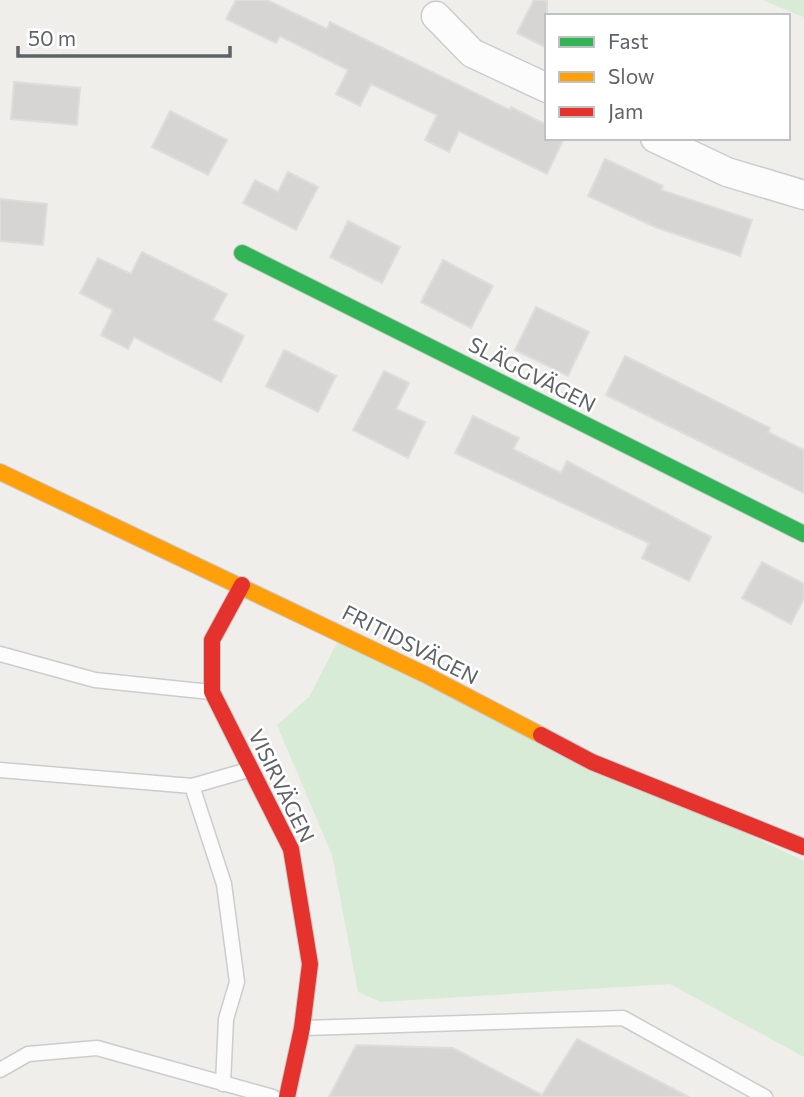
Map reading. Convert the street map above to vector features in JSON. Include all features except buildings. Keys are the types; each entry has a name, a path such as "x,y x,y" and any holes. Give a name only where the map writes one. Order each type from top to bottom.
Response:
{"street":[{"path":"436,16 472,53 545,87"},
{"path":"659,140 727,172 804,195"},
{"name":"SLÄGGVÄGEN","path":"242,253 804,534"},
{"name":"FRITIDSVÄGEN","path":"0,472 426,675 592,762 804,847"},
{"name":"VISIRVÄGEN","path":"242,585 212,640 212,692 291,849 310,964 302,1028 287,1097"}],"lane":[{"path":"0,654 95,680 212,692"},
{"path":"0,770 192,786 251,769"},
{"path":"192,786 224,884 237,982 226,1019 223,1084"},
{"path":"302,1028 624,1018 765,1097"},
{"path":"0,1070 28,1054 97,1048 273,1097"}],"green space":[{"path":"763,0 804,0 804,17 803,17"},
{"path":"338,641 804,861 804,1057 670,984 381,1002 358,992 332,855 277,725 309,697"}],"traffic: fast":[{"path":"242,253 804,534"}],"traffic: slow":[{"path":"0,472 426,675 541,735"}],"traffic: jam":[{"path":"242,585 212,640 212,692 291,849 310,964 302,1028 287,1097"},
{"path":"541,735 592,762 804,847"}]}
